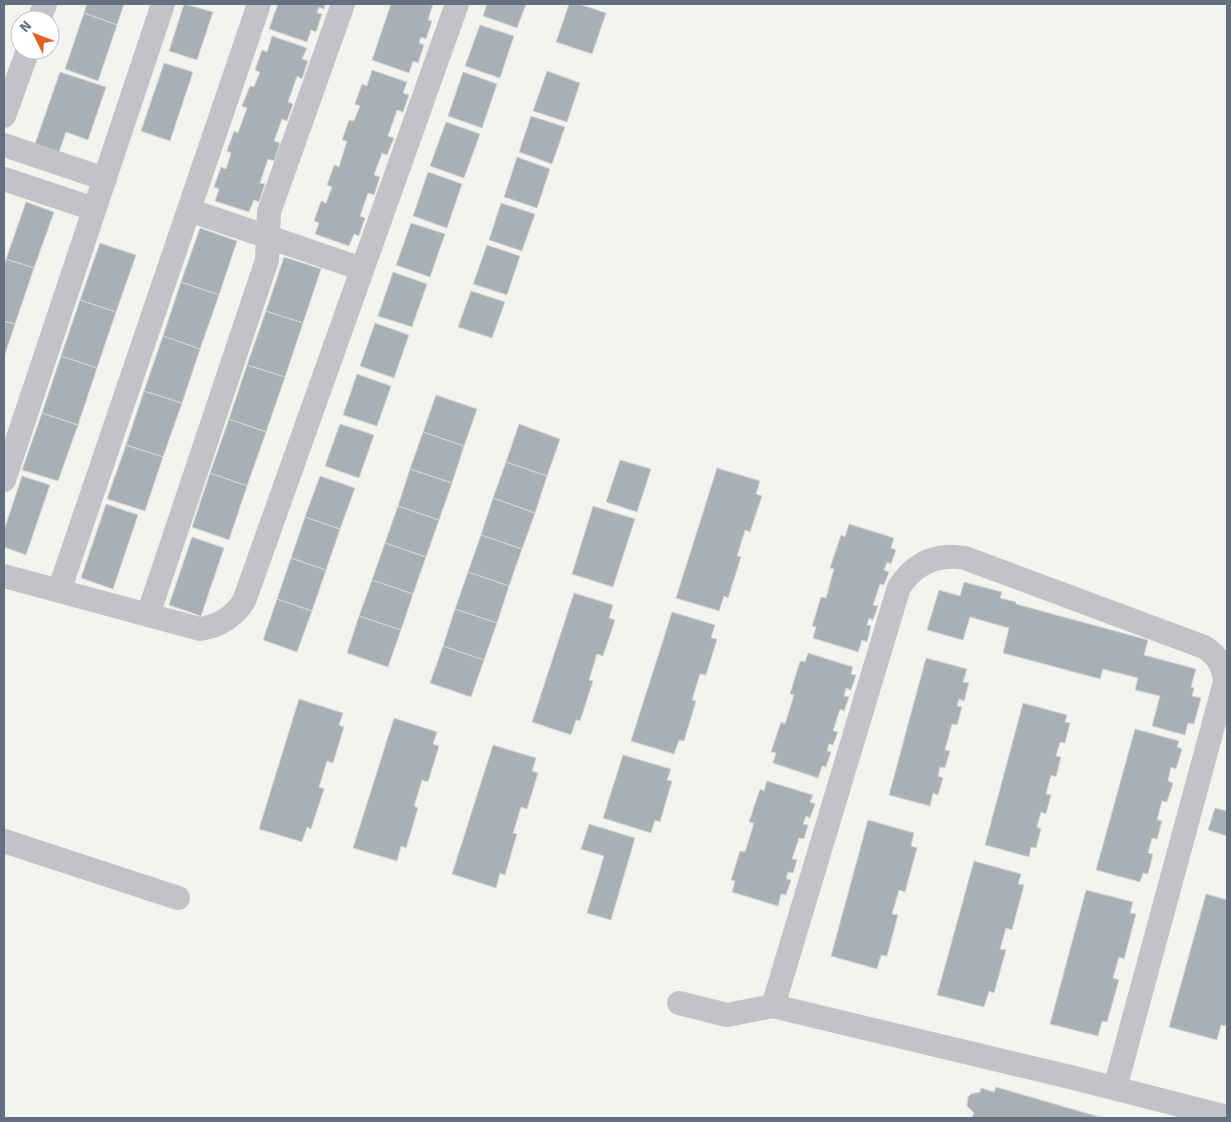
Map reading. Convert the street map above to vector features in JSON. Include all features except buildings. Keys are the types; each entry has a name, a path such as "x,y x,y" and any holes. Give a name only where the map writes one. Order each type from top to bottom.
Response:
{"street":[{"path":"4,480 163,4"},
{"path":"59,591 258,4"},
{"path":"148,615 267,260 269,212 342,4"},
{"path":"4,576 200,629 225,622 239,609 244,602 457,4"},
{"path":"4,116 24,60"},
{"path":"4,145 105,179"},
{"path":"4,179 94,209"},
{"path":"189,210 362,270"},
{"path":"773,1006 900,587 913,570 922,563 943,556 965,558 1204,647 1213,652 1223,667 1225,682 1218,746 1115,1088"},
{"path":"4,841 178,898"},
{"path":"679,1003 728,1015 773,1006 1115,1088 1227,1117"}]}
